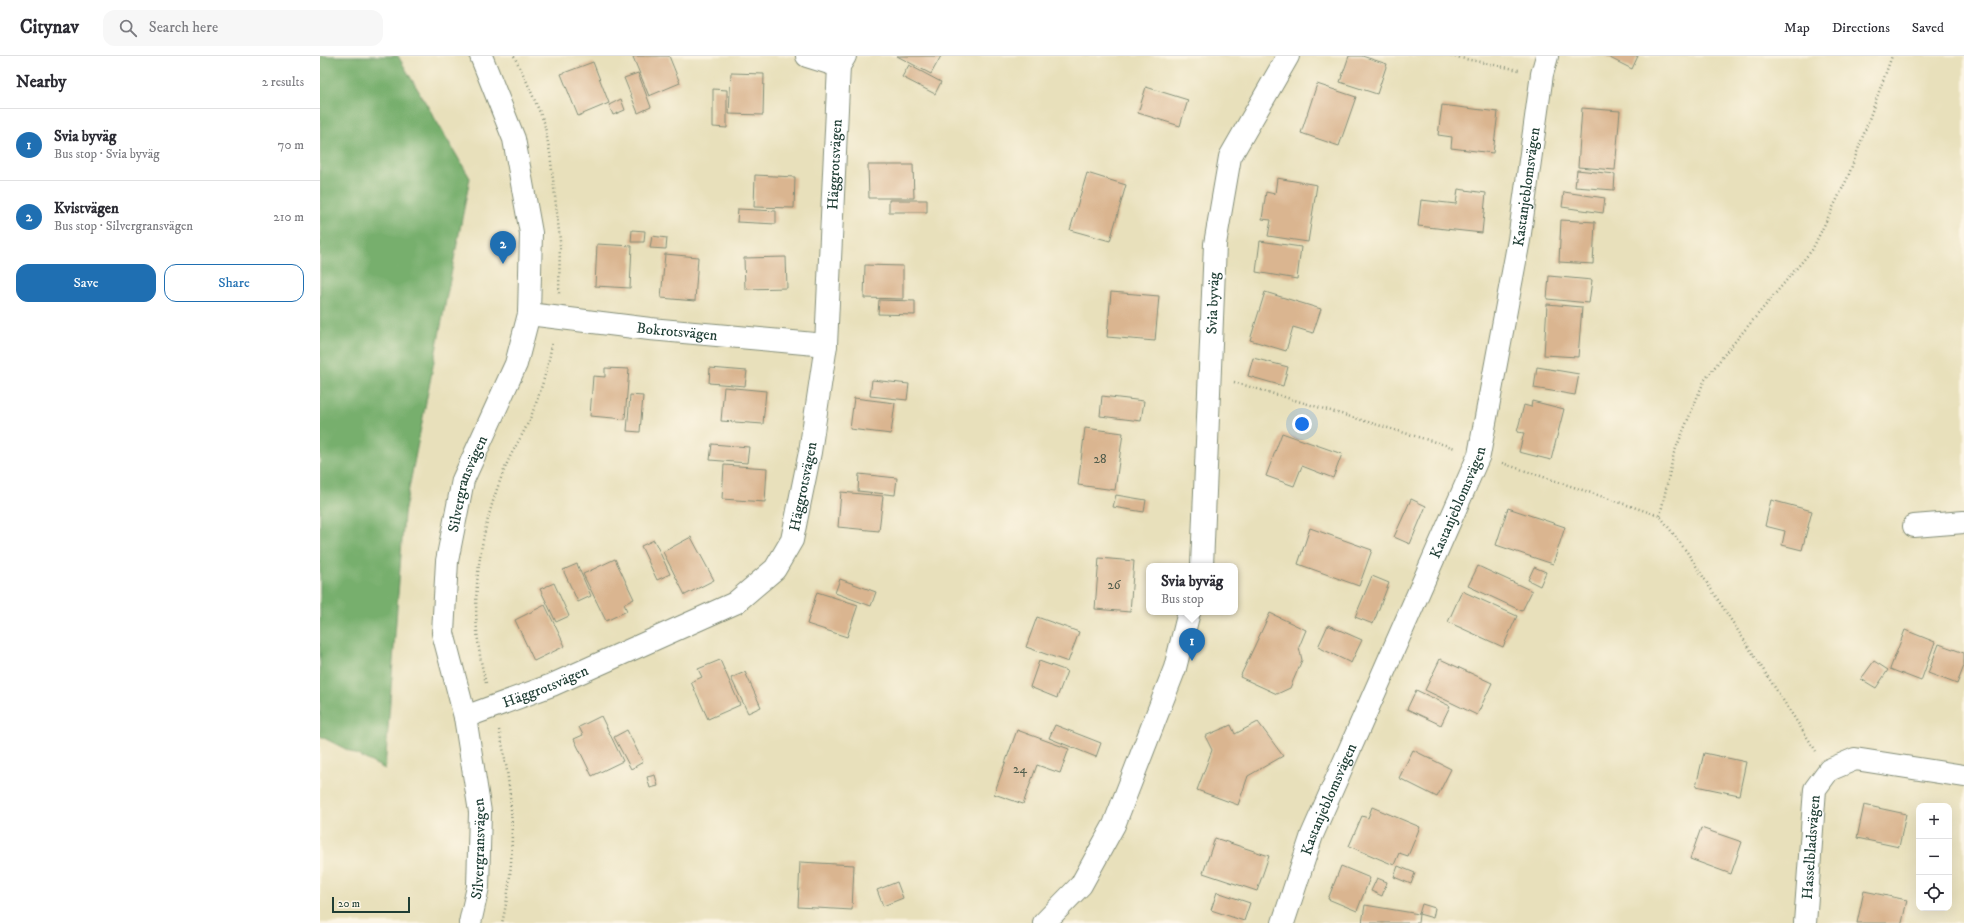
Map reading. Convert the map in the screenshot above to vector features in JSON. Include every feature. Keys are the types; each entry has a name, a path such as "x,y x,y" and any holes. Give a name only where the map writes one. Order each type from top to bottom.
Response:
{"street":[{"path":"807,56 842,61"},
{"name":"Svia byväg","path":"1202,563 1215,244 1230,157 1288,56"},
{"name":"Silvergransvägen","path":"470,923 478,887 480,812 465,717 443,634 447,561 463,480 516,364 529,314 531,233 514,139 487,58"},
{"name":"Häggrotsvägen","path":"465,717 552,685 735,603 775,569 792,540 810,452 826,346 842,61"},
{"name":"Kastanjeblomsvägen","path":"1283,923 1312,835 1479,455 1519,240 1544,65"},
{"name":"Bokrotsvägen","path":"529,314 650,329 826,346"},
{"path":"1914,526 1964,522"},
{"path":"1044,923 1081,885 1114,825 1174,668 1188,615"},
{"path":"1829,770 1855,759 1964,776"},
{"name":"Hasselbladsvägen","path":"1805,923 1815,790 1829,770"}],"path":[{"path":"502,923 506,908 511,865 511,812 504,754 480,661 477,629 477,583 484,528 508,461 529,422 550,359 559,297 560,240 550,153 544,122 514,56"},
{"path":"1451,56 1544,65"},
{"path":"1660,516 1674,453 1704,381 1727,351 1812,250 1848,177 1892,56"},
{"path":"1209,375 1479,455 1660,516 1687,552 1829,770"}],"green space":[{"path":"320,56 398,56 470,178 404,514 385,769 320,736"}],"building":[{"path":"669,56 680,83 649,96 633,57"},
{"path":"897,56 941,56 931,74"},
{"path":"1349,56 1362,56 1387,64 1377,94 1340,82"},
{"path":"1606,56 1638,56 1632,69"},
{"path":"593,62 609,103 578,116 561,74"},
{"path":"909,65 941,82 935,94 902,77"},
{"path":"638,73 651,107 638,113 624,78"},
{"path":"731,73 764,74 763,115 729,114"},
{"path":"1317,84 1356,97 1339,146 1301,133"},
{"path":"1146,87 1188,100 1180,126 1138,113"},
{"path":"713,89 727,90 727,128 713,127"},
{"path":"621,99 625,110 613,115 609,105"},
{"path":"1442,105 1498,112 1493,153 1451,148 1452,137 1438,135"},
{"path":"1582,108 1620,111 1615,170 1578,167"},
{"path":"868,165 913,165 914,198 869,198"},
{"path":"1577,170 1615,174 1614,190 1575,187"},
{"path":"1087,173 1126,185 1110,241 1070,230"},
{"path":"755,175 795,177 794,208 754,207"},
{"path":"1277,178 1317,185 1308,242 1268,236 1271,220 1262,219 1266,192 1275,194"},
{"path":"1458,189 1486,193 1482,233 1418,226 1421,200 1456,204"},
{"path":"1564,192 1605,198 1603,213 1562,207"},
{"path":"889,200 927,200 927,212 889,212"},
{"path":"738,209 776,211 776,224 737,222"},
{"path":"1561,220 1595,222 1593,264 1559,262"},
{"path":"632,230 645,231 644,242 631,242"},
{"path":"652,236 667,238 666,249 650,248"},
{"path":"1260,241 1301,247 1297,279 1256,272"},
{"path":"597,244 632,246 630,288 595,286"},
{"path":"665,254 698,257 695,301 661,298"},
{"path":"786,257 787,288 745,289 744,258"},
{"path":"865,265 903,266 903,299 864,298"},
{"path":"1549,276 1592,280 1589,303 1547,299"},
{"path":"1111,292 1159,296 1155,341 1107,337"},
{"path":"1265,292 1321,309 1313,333 1293,327 1286,351 1250,340"},
{"path":"879,300 915,301 915,315 878,314"},
{"path":"1547,304 1582,307 1578,357 1544,355"},
{"path":"1253,358 1288,367 1283,386 1248,376"},
{"path":"1537,367 1579,374 1575,395 1534,388"},
{"path":"605,368 629,369 625,419 590,416 593,376 605,377"},
{"path":"710,368 747,371 745,386 709,383"},
{"path":"872,380 909,384 907,400 870,396"},
{"path":"724,387 766,391 763,424 721,421"},
{"path":"630,395 643,396 640,432 627,431"},
{"path":"1102,396 1144,401 1141,421 1100,416"},
{"path":"854,398 895,403 891,434 850,429"},
{"path":"1532,401 1564,409 1551,460 1519,452 1524,433 1517,432 1524,405 1531,407"},
{"path":"1085,428 1123,433 1115,490 1078,485"},
{"path":"1282,433 1342,454 1333,478 1302,466 1294,486 1266,476"},
{"path":"712,444 749,447 747,463 710,460"},
{"path":"724,465 767,468 765,502 722,499"},
{"path":"859,474 897,478 895,495 858,491"},
{"path":"841,492 883,496 879,531 838,527"},
{"path":"1116,495 1146,500 1144,512 1113,507"},
{"path":"1411,499 1426,506 1410,544 1394,537"},
{"path":"1771,500 1812,511 1802,550 1782,545 1785,531 1765,526"},
{"path":"1508,508 1565,527 1553,564 1496,545"},
{"path":"1310,528 1372,550 1359,586 1298,564"},
{"path":"691,537 714,580 685,595 663,552"},
{"path":"654,540 670,574 657,580 641,546"},
{"path":"1099,558 1134,561 1130,612 1095,609"},
{"path":"615,559 634,599 624,604 627,611 606,621 583,574"},
{"path":"577,564 591,596 578,602 563,570"},
{"path":"1478,566 1532,591 1522,611 1468,586"},
{"path":"1534,567 1546,572 1540,586 1528,580"},
{"path":"1372,576 1389,583 1373,624 1355,617"},
{"path":"840,579 876,592 871,606 835,593"},
{"path":"554,583 569,616 556,622 540,589"},
{"path":"1462,591 1517,616 1503,647 1448,622"},
{"path":"817,592 858,605 847,637 807,624"},
{"path":"545,605 565,646 534,661 515,620"},
{"path":"1270,613 1306,630 1299,647 1302,660 1290,688 1277,694 1240,677"},
{"path":"1037,617 1079,632 1068,662 1026,647"},
{"path":"1328,625 1362,640 1351,663 1318,647"},
{"path":"1905,630 1935,642 1921,681 1890,669"},
{"path":"1939,644 1964,653 1964,666 1957,684 1928,673"},
{"path":"1440,659 1492,683 1477,715 1425,690"},
{"path":"720,660 740,705 708,719 691,682 702,677 698,669"},
{"path":"1039,661 1067,671 1057,698 1030,687"},
{"path":"1874,661 1888,670 1876,688 1861,679"},
{"path":"745,672 761,707 748,713 731,678"},
{"path":"1416,690 1450,706 1441,725 1407,709"},
{"path":"601,716 623,761 592,776 574,739 583,735 579,727"},
{"path":"1258,722 1283,756 1248,776 1238,805 1197,790 1212,750 1205,736 1231,725 1235,734"},
{"path":"1055,725 1101,743 1096,757 1049,738"},
{"path":"627,730 643,762 631,769 614,737"},
{"path":"1017,730 1069,749 1060,773 1037,765 1023,804 994,794"},
{"path":"1413,750 1451,769 1437,797 1399,778"},
{"path":"1704,753 1746,762 1739,795 1696,786"},
{"path":"655,775 658,786 650,788 647,777"},
{"path":"1864,805 1906,814 1899,847 1857,838"},
{"path":"1372,807 1420,827 1408,856 1399,853 1394,865 1349,846 1362,816 1368,818"},
{"path":"1701,828 1742,842 1731,874 1690,859"},
{"path":"1215,838 1269,856 1257,891 1203,873"},
{"path":"800,862 854,865 852,910 798,907"},
{"path":"1341,866 1370,878 1357,911 1328,899"},
{"path":"1398,866 1415,873 1411,884 1394,877"},
{"path":"1377,878 1387,882 1382,896 1371,891"},
{"path":"897,882 903,898 883,906 877,890"},
{"path":"1864,891 1907,900 1902,923 1857,923"},
{"path":"1217,892 1250,903 1244,921 1211,910"},
{"path":"1422,904 1435,908 1433,918 1419,914"},
{"path":"1365,905 1419,914 1418,923 1362,923"}],"place":[{"name":"Kvistvägen","path":"503,264"},
{"name":"Svia byväg","path":"1192,661"}]}
